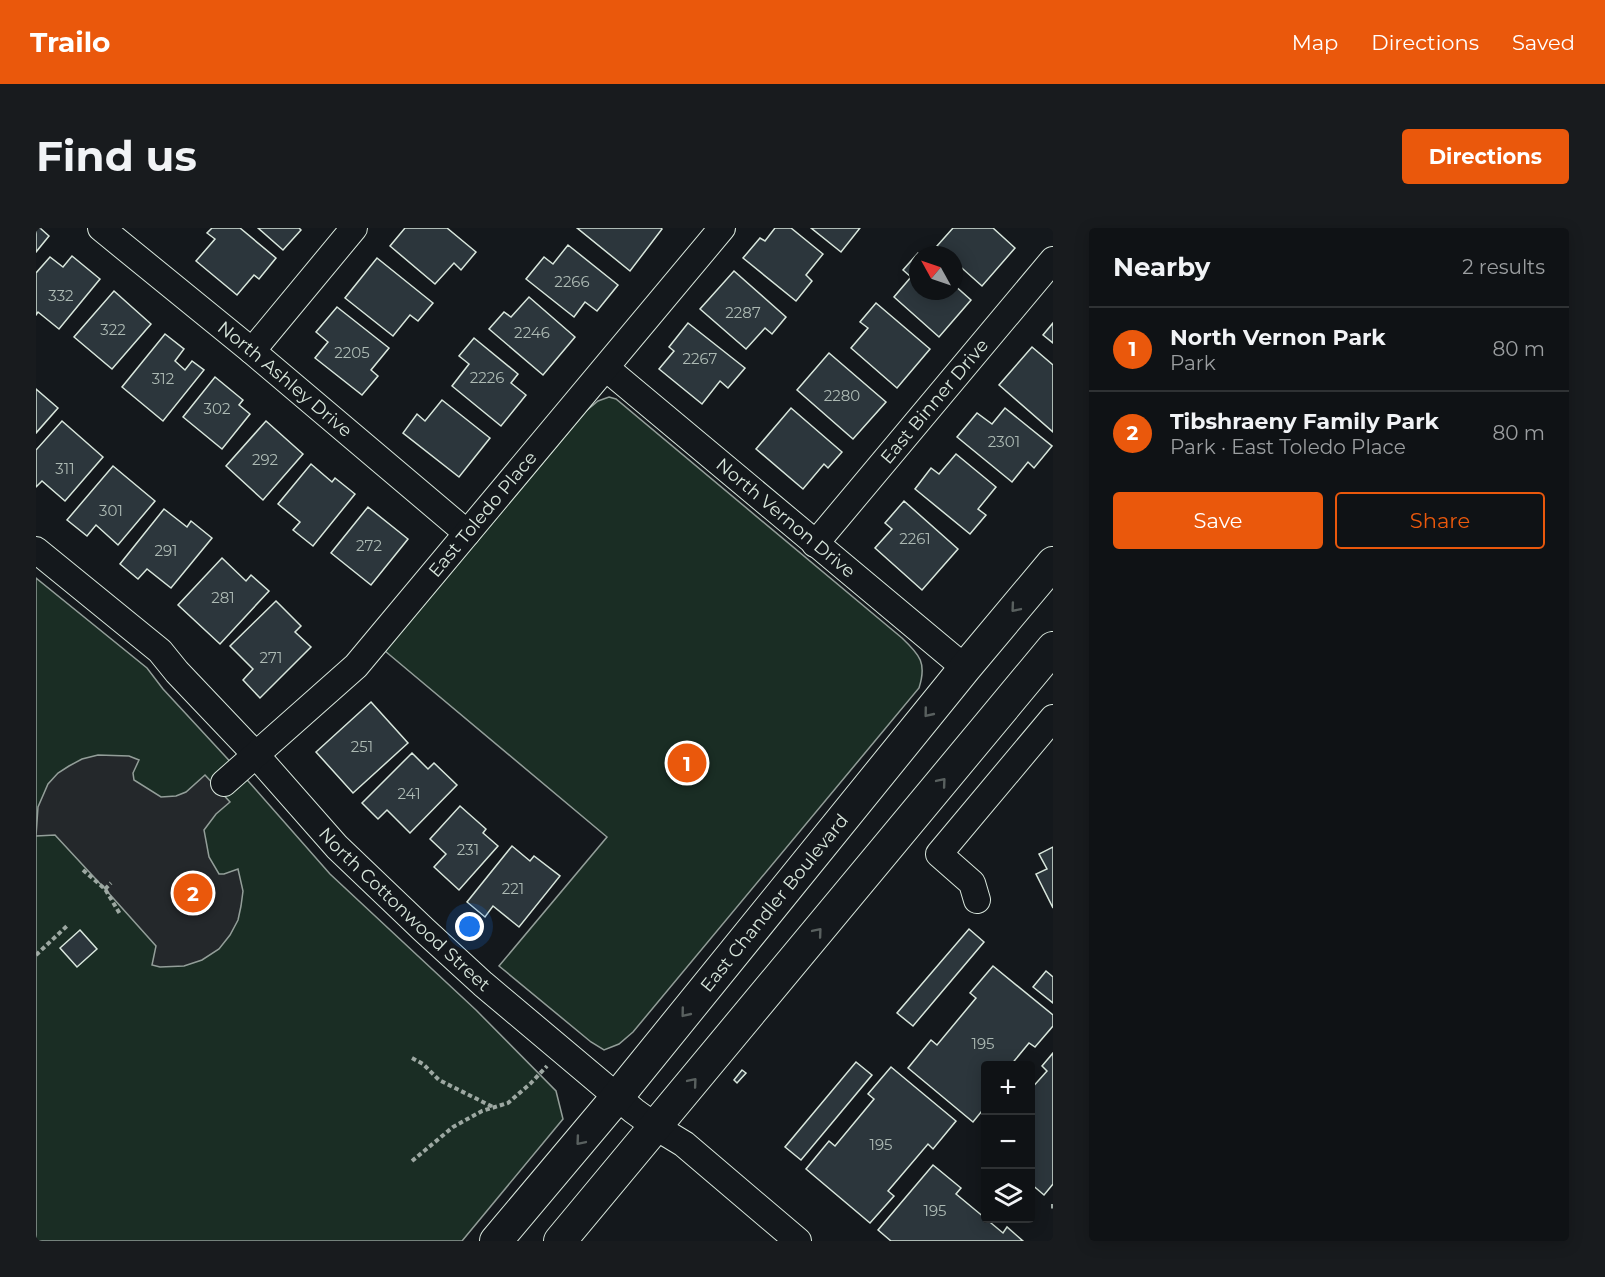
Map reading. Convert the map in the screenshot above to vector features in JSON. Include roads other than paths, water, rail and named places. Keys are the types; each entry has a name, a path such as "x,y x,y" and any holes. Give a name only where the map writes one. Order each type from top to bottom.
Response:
{"main road":[{"name":"East Chandler Boulevard","path":"496,1241 618,1096 1053,563"},
{"path":"560,1241 1053,648"}],"street":[{"name":"North Ashley Drive","path":"101,228 252,351 467,533"},
{"path":"252,351 354,228"},
{"name":"East Toledo Place","path":"224,783 356,666 722,228"},
{"name":"East Binner Drive","path":"815,544 1053,260"},
{"name":"North Vernon Drive","path":"606,368 965,668"},
{"name":"North Cottonwood Street","path":"36,550 160,651 337,847 483,984 656,1127 684,1143 798,1241"},
{"path":"977,900 972,883 939,854 1053,717"}],"place":[{"name":"North Vernon Park","path":"687,763"},
{"name":"Tibshraeny Family Park","path":"193,893"}]}
